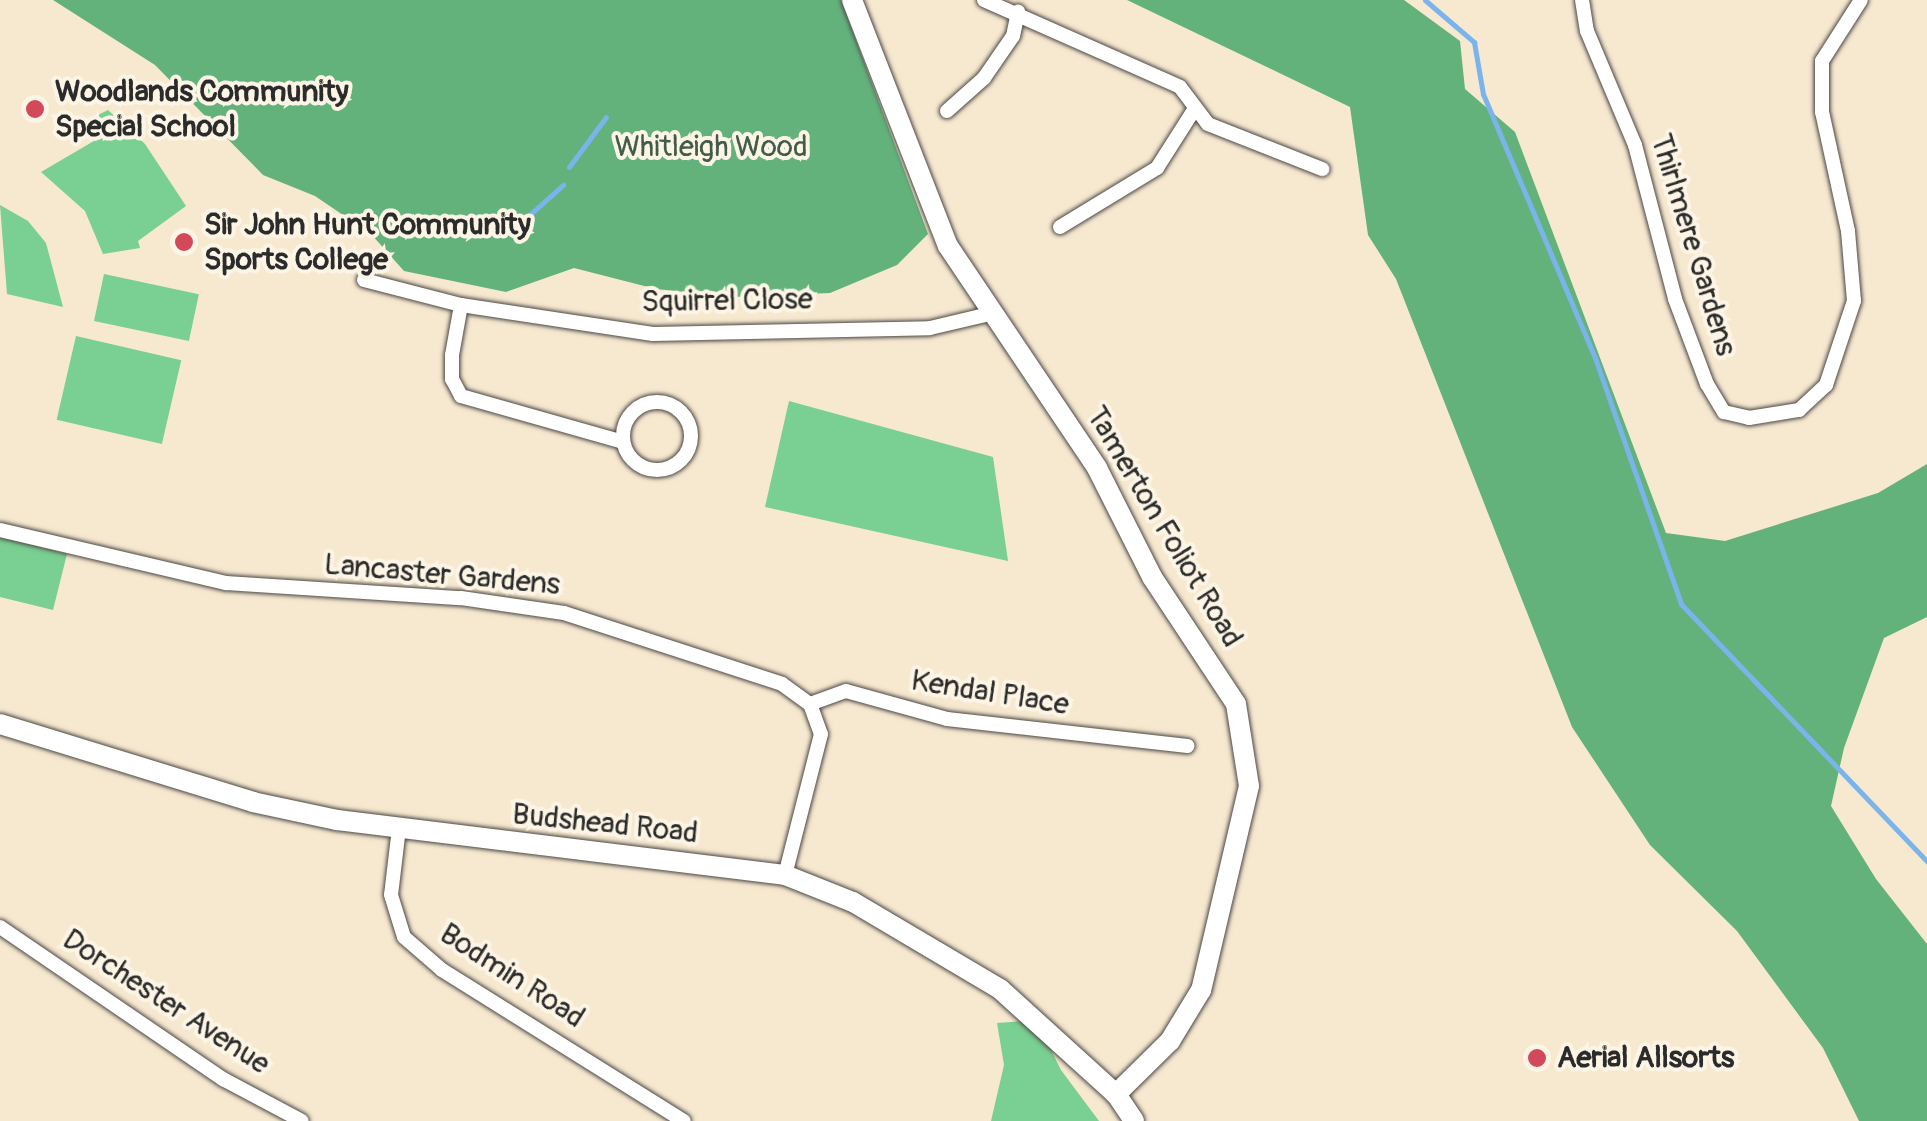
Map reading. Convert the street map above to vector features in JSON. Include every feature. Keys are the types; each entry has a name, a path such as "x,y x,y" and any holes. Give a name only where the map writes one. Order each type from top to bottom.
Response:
{"main road":[{"name":"Tamerton Foliot Road","path":"852,0 948,246 1097,468 1152,577 1236,704 1249,786 1201,990 1170,1041 1116,1094"},
{"name":"Budshead Road","path":"0,724 253,802 399,828 785,875 853,902 1000,989 1116,1094 1134,1121"}],"street":[{"path":"984,0 1180,87 1208,124 1322,169"},
{"name":"Thirlmere Gardens","path":"1582,0 1586,31 1636,144 1675,299 1708,384 1724,412 1749,418 1799,410 1826,385 1854,301 1848,231 1822,112 1822,61 1861,0"},
{"path":"947,111 984,78 1012,36 1018,12"},
{"path":"1060,227 1157,168 1194,110"},
{"name":"Squirrel Close","path":"364,280 462,305 652,334 930,328 994,313"},
{"path":"462,305 452,355 452,379 461,396 620,441 634,464 673,466 689,445 691,419 680,406 643,407 628,420 620,441"},
{"name":"Lancaster Gardens","path":"0,530 226,583 461,598 564,613 759,674 810,704"},
{"name":"Kendal Place","path":"810,704 846,691 947,719 1187,746"},
{"path":"785,875 820,734 810,704"},
{"path":"1166,762 1167,744"},
{"name":"Bodmin Road","path":"399,828 391,895 404,937 442,970 684,1121"},
{"name":"Dorchester Avenue","path":"0,926 223,1079 302,1121"}],"green space":[{"name":"Whitleigh Wood","path":"53,0 841,0 928,234 897,265 830,293 733,297 656,289 574,268 506,292 404,271 371,234 315,196 263,175 155,65"},
{"path":"1127,0 1404,0 1460,41 1465,89 1515,132 1666,533 1725,541 1878,493 1927,464 1927,617 1884,638 1844,748 1831,806 1876,879 1927,944 1927,1121 1859,1121 1823,1048 1737,931 1650,845 1572,727 1396,279 1368,235 1350,107"},
{"path":"108,110 145,144 186,206 138,241 140,248 103,254 85,211 41,172 99,138 90,119"},
{"path":"0,205 28,221 46,243 63,307 7,294"},
{"path":"104,274 199,294 189,341 94,321"},
{"path":"76,336 181,360 162,444 57,420"},
{"path":"789,401 993,457 1008,561 765,507"},
{"path":"0,537 67,554 53,610 0,597"},
{"path":"1036,1020 1061,1070 1099,1121 991,1121 1004,1065 997,1023"}],"waterway":[{"path":"1425,0 1474,42 1483,94 1595,358 1681,604 1927,861"},
{"path":"569,167 606,117"},
{"path":"526,218 563,185"}],"place":[{"name":"Woodlands Community Special School","path":"35,109"},
{"name":"Sir John Hunt Community Sports College","path":"184,242"},
{"name":"Aerial Allsorts","path":"1537,1058"}]}
